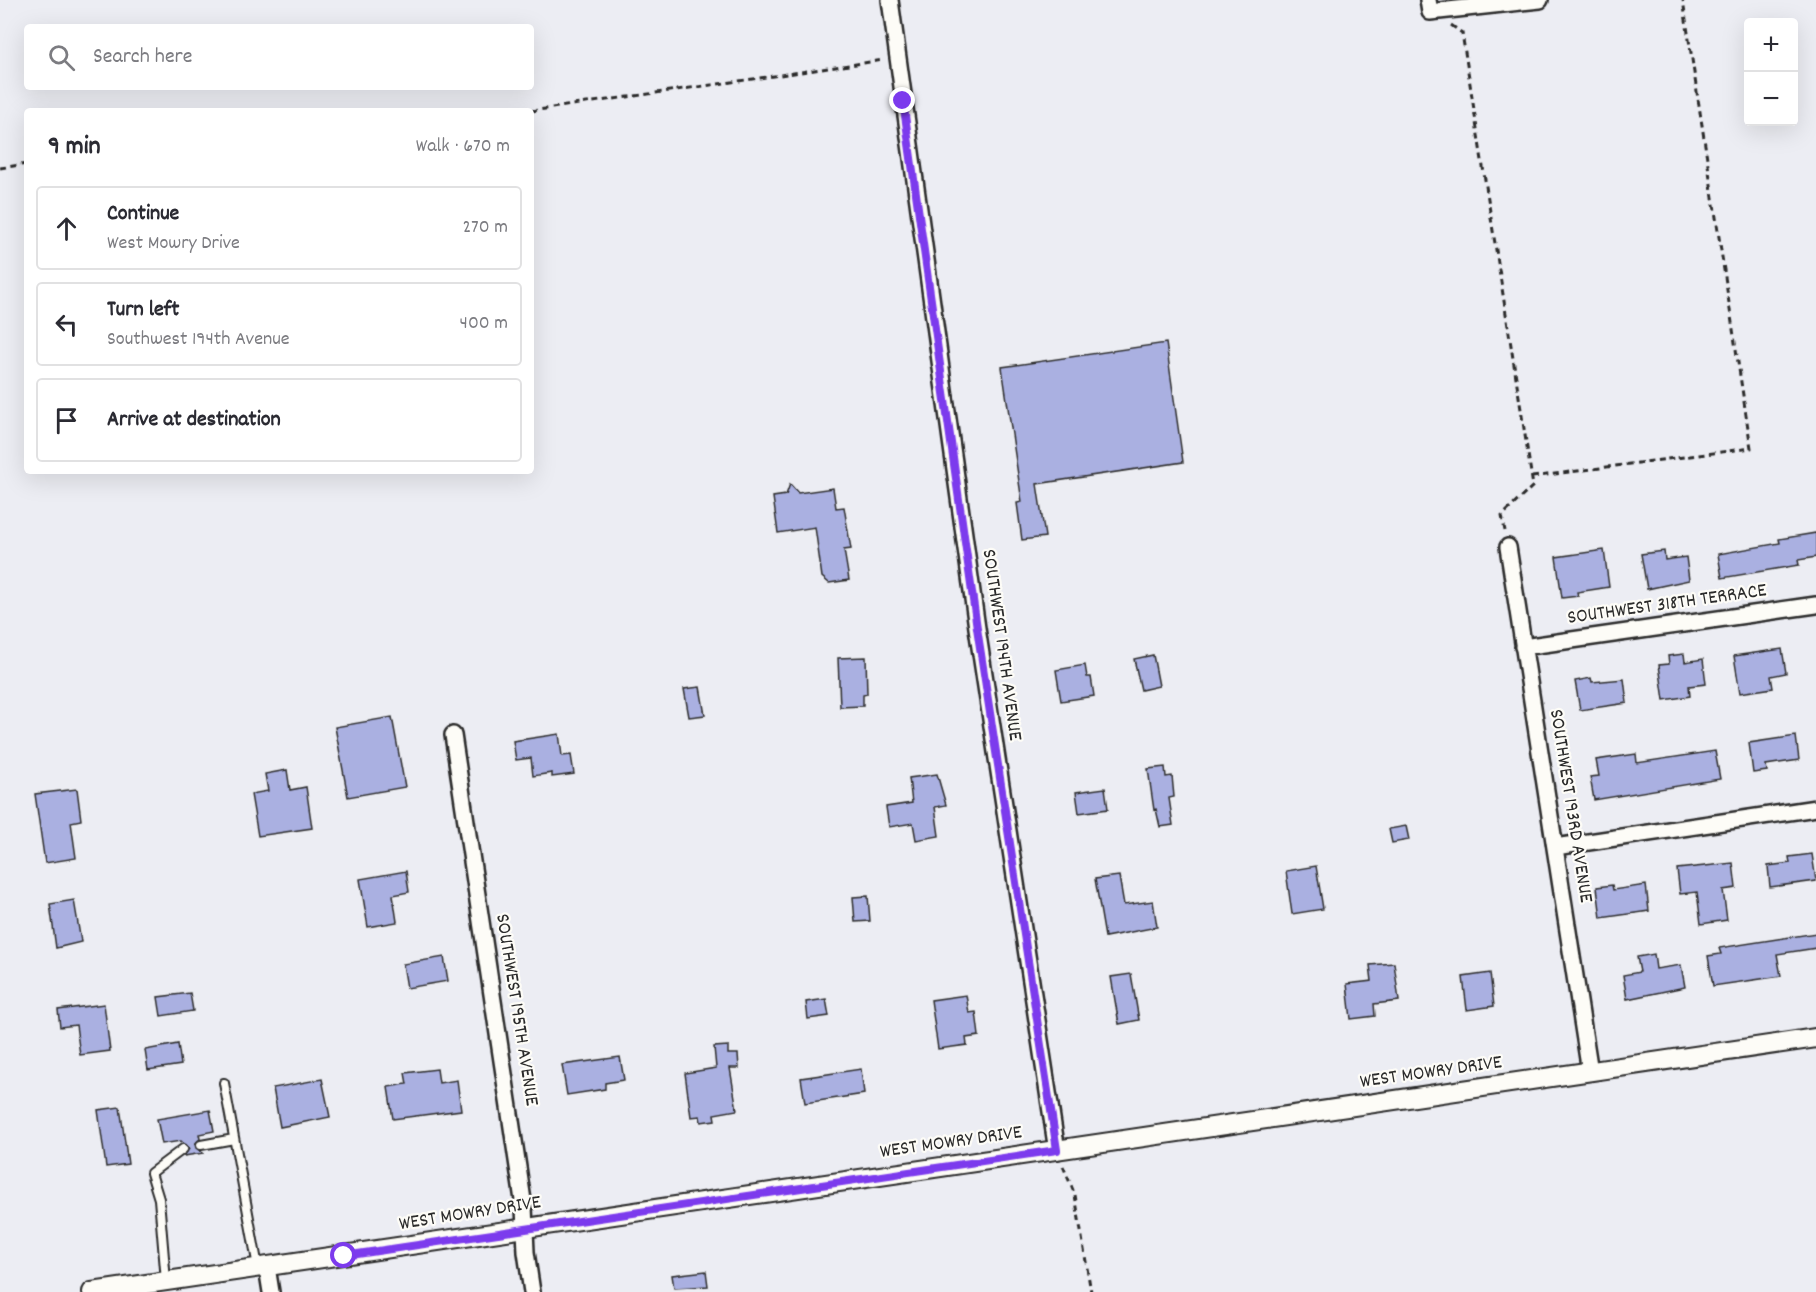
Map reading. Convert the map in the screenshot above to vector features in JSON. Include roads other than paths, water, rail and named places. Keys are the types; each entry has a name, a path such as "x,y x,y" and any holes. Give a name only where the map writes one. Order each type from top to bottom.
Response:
{"street":[{"name":"SOUTHWEST 194TH AVENUE","path":"890,0 977,628 1057,1150"},
{"path":"1429,6 1540,0"},
{"name":"SOUTHWEST 193RD AVENUE","path":"1508,547 1590,1072"},
{"name":"SOUTHWEST 318TH TERRACE","path":"1523,648 1816,604"},
{"name":"SOUTHWEST 195TH AVENUE","path":"453,735 524,1206 532,1292"},
{"path":"1555,847 1816,808"},
{"name":"WEST MOWRY DRIVE","path":"92,1292 1816,1038"},
{"path":"263,1268 271,1292"}],"lane":[{"path":"224,1083 263,1268"},
{"path":"201,1145 234,1139"},
{"path":"166,1281 159,1199 151,1173 183,1149"}]}
